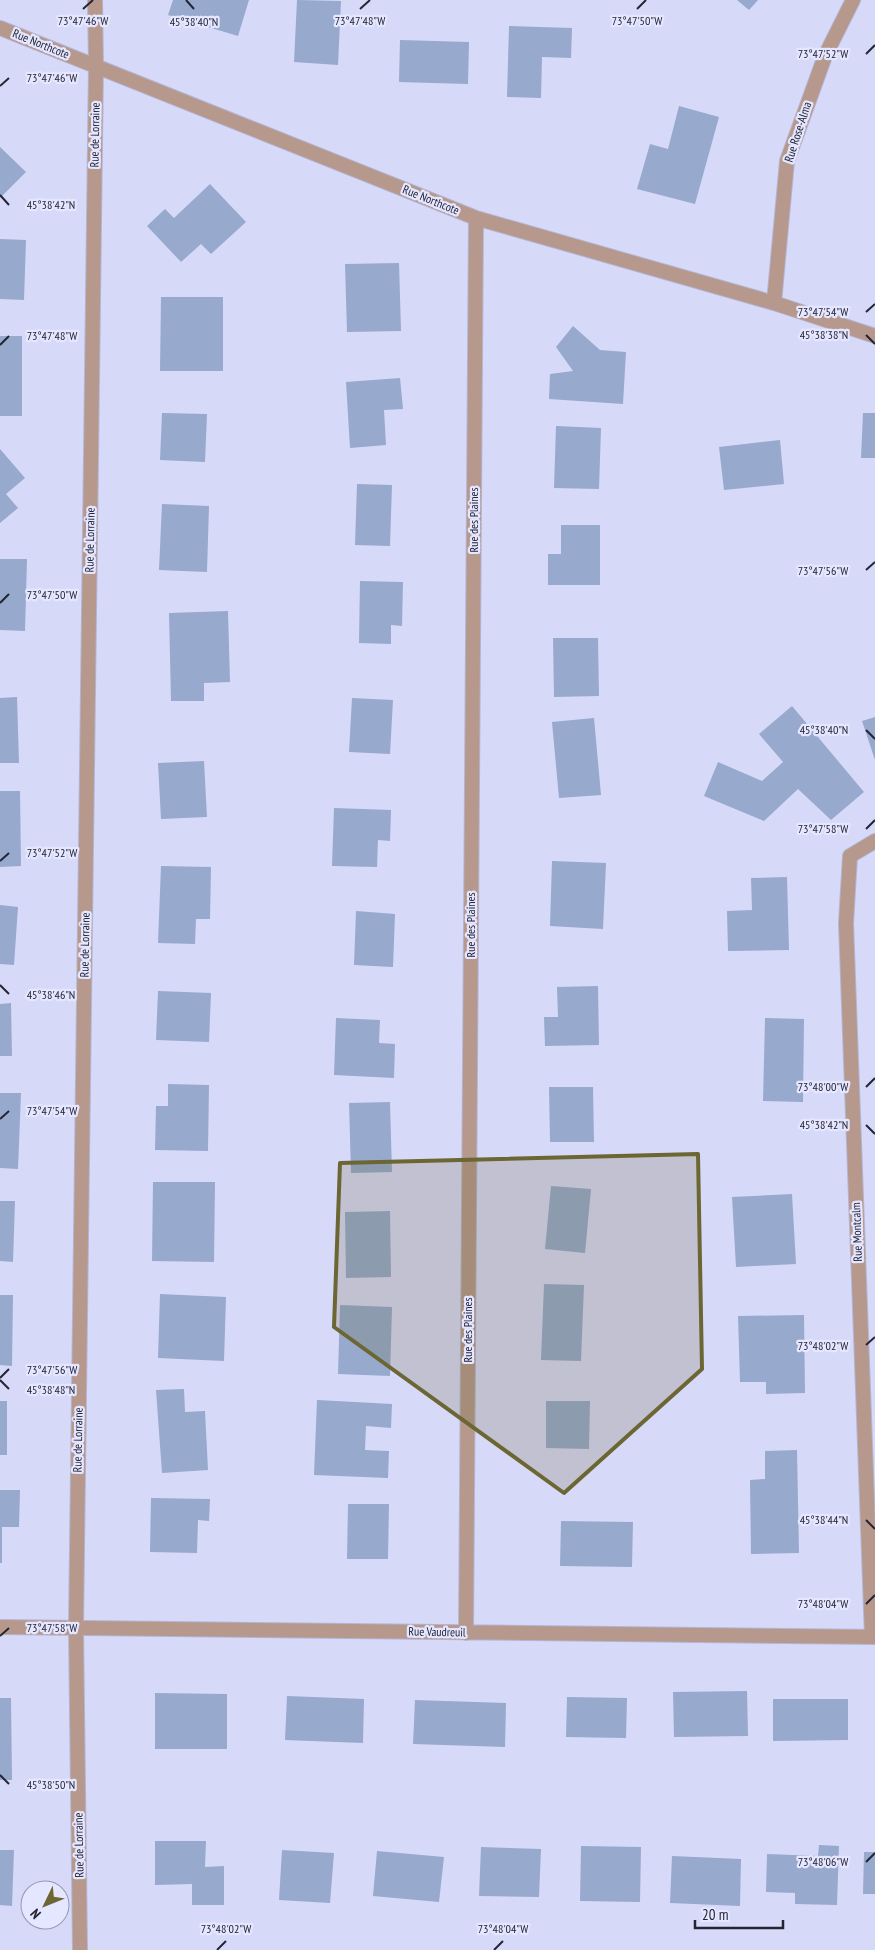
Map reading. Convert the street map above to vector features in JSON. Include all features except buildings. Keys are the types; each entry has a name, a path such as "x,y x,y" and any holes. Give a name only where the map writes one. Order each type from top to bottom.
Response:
{"street":[{"name":"Rue de Lorraine","path":"80,1950 76,1628 96,66 95,0"},
{"name":"Rue Rose-Alma","path":"774,303 787,161 825,56 853,0"},
{"name":"Rue Northcote","path":"0,28 476,218 774,303 875,336"},
{"name":"Rue des Plaines","path":"466,1633 476,218"},
{"name":"Rue Montcalm","path":"873,1637 846,923 850,856 875,841"},
{"name":"Rue Vaudreuil","path":"0,1627 873,1637"}],"highlighted area":[{"path":"698,1154 702,1369 564,1493 334,1327 340,1163"}]}
